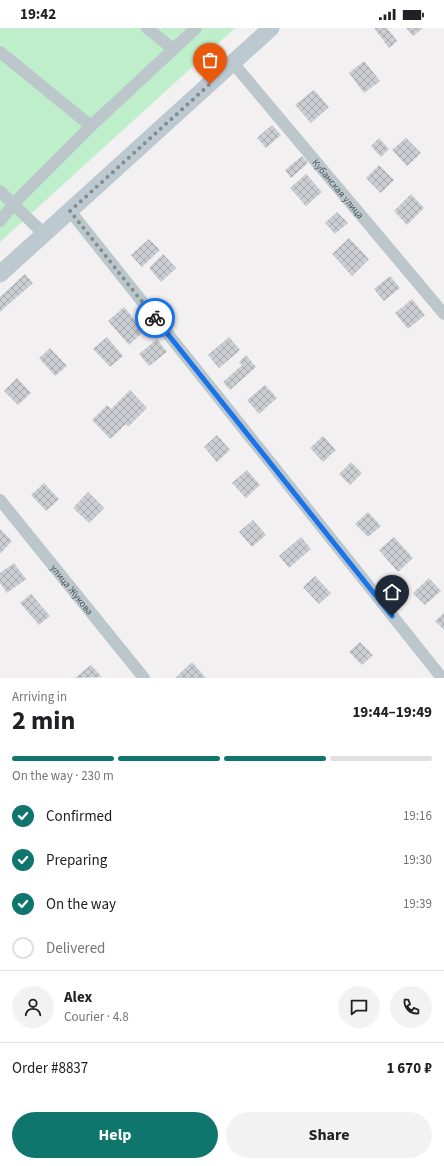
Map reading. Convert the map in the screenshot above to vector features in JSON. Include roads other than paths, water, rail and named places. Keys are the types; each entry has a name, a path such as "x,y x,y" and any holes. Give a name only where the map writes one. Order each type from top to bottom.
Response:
{"main road":[{"path":"0,274 271,28"}],"street":[{"path":"147,28 173,49"},
{"path":"0,221 14,203 91,126 196,28"},
{"path":"0,52 91,126"},
{"name":"Кубанская улица","path":"233,63 444,314"},
{"path":"0,191 14,203 44,234"},
{"path":"70,211 442,678"},
{"name":"улица Жукова","path":"0,500 144,678"}]}
